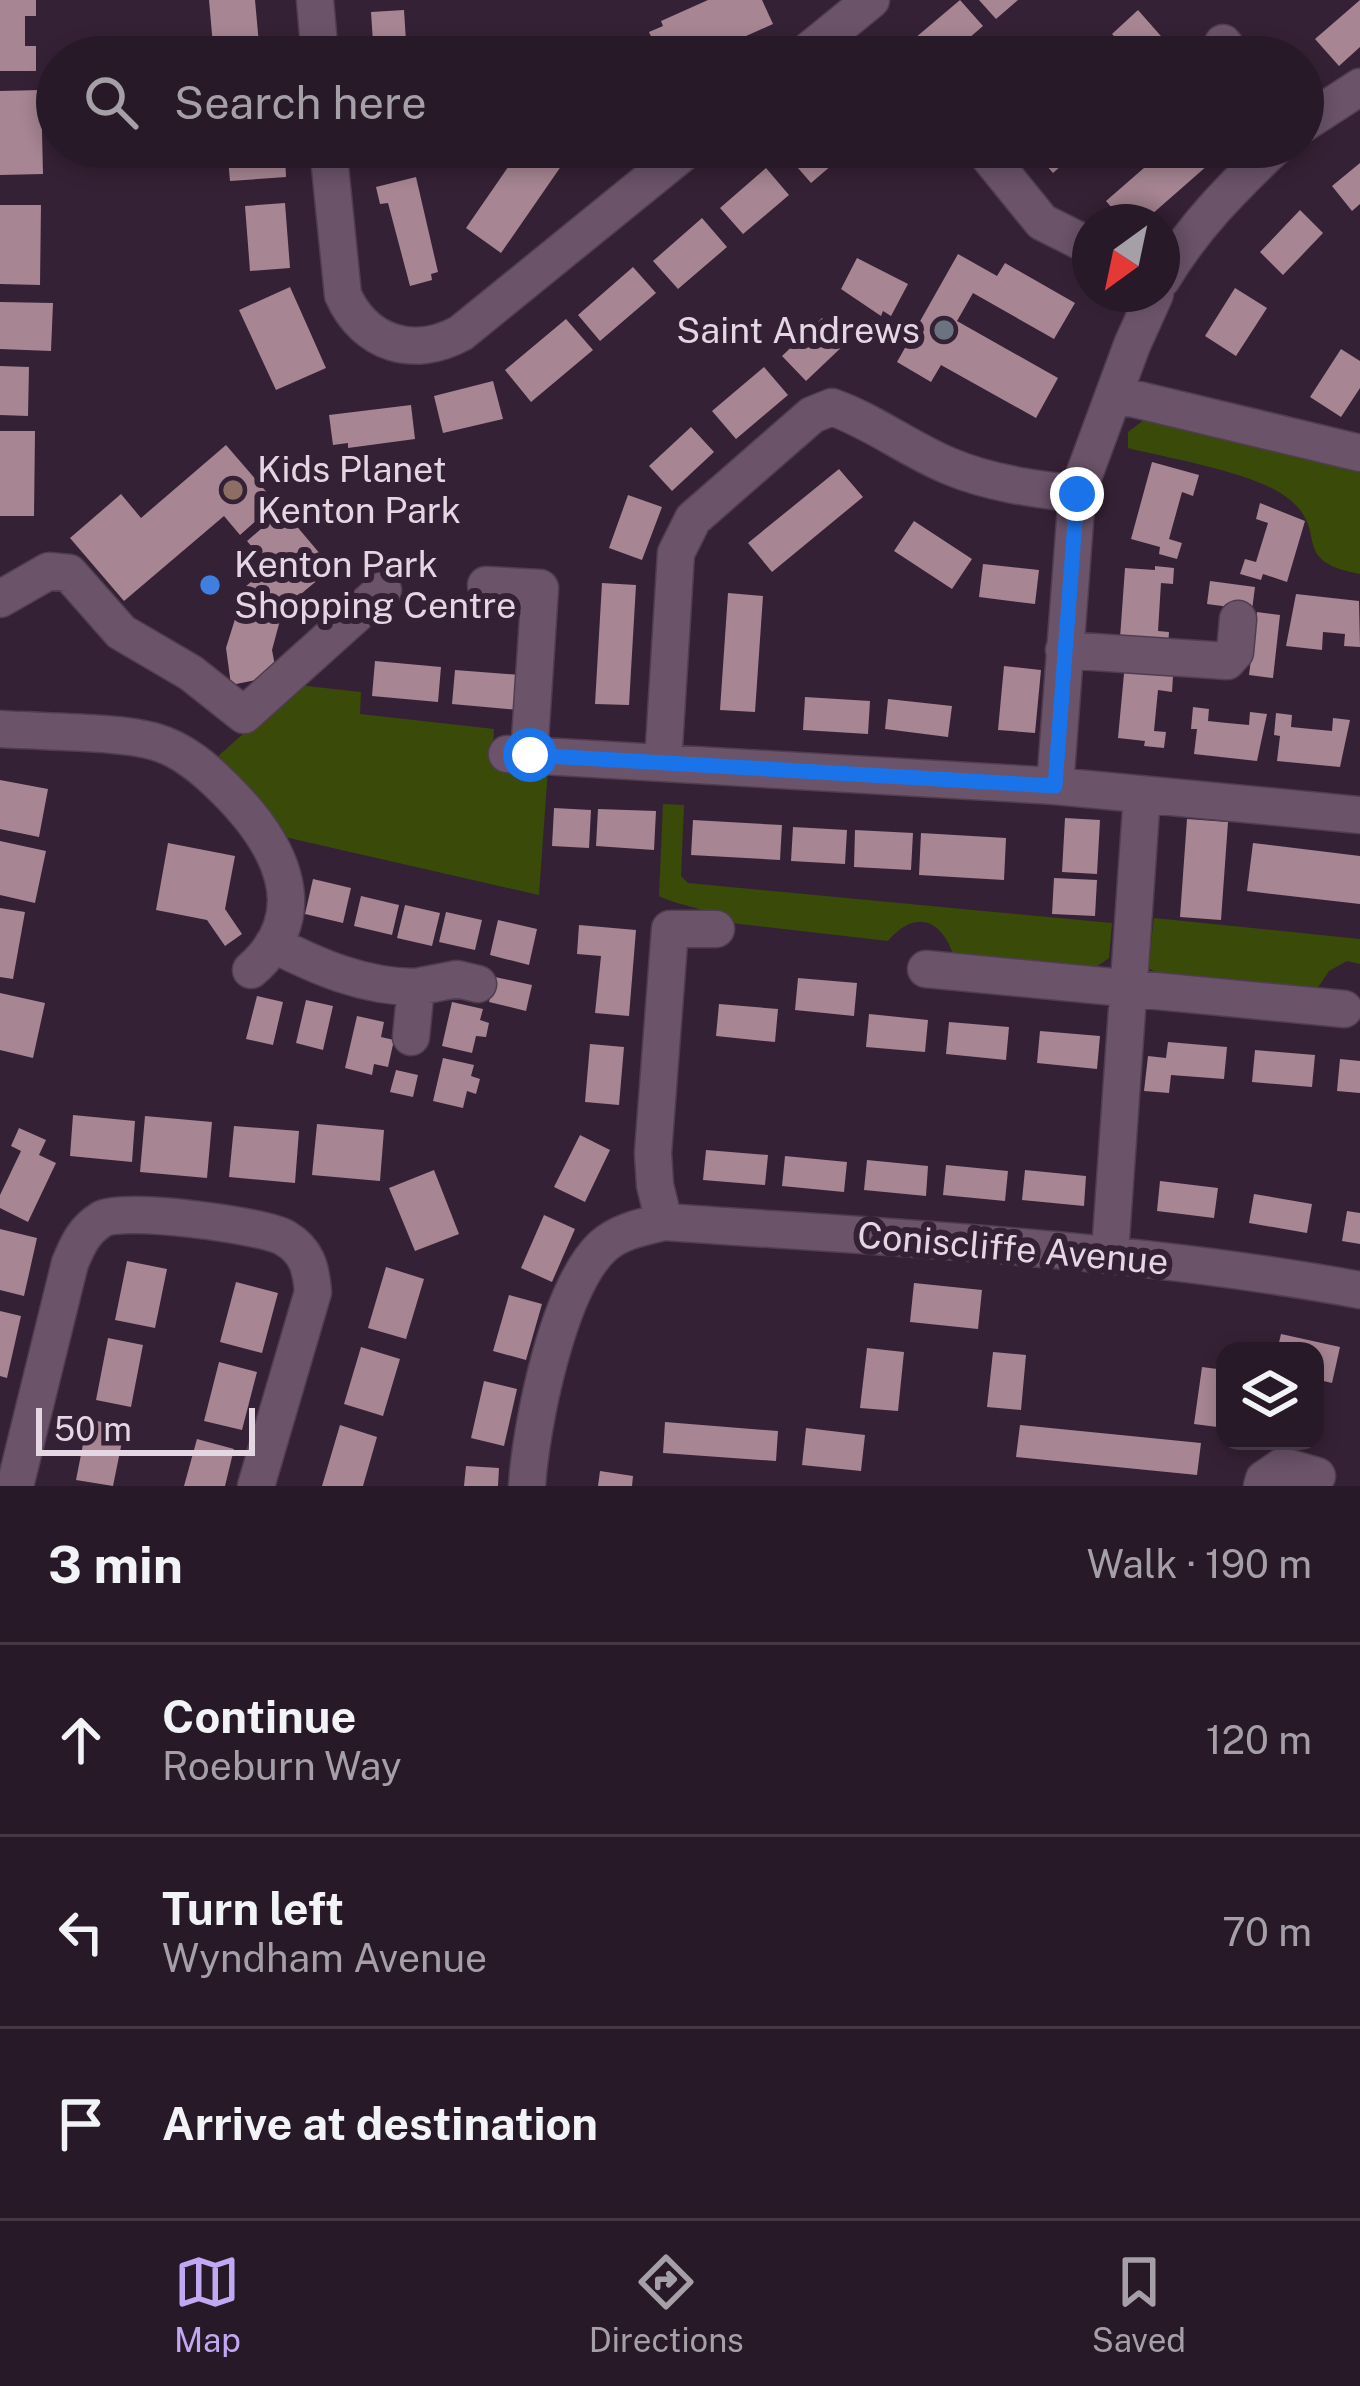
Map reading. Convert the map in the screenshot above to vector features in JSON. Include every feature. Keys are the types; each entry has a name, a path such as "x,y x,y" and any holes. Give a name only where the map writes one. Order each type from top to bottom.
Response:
{"street":[{"path":"315,0 318,36"},
{"path":"827,36 871,0"},
{"path":"1324,110 1360,87"},
{"path":"330,168 343,295 370,332 415,347 431,346 461,333 664,168"},
{"path":"998,168 1042,222 1072,237"},
{"path":"1180,249 1219,200 1253,168"},
{"path":"1055,786 1077,494 1148,312"},
{"path":"1114,394 1360,453"},
{"path":"663,763 676,553 693,519 812,415 832,407 862,418 949,466 1024,488 1077,494"},
{"path":"0,599 49,571 69,573 121,632 191,673 244,715 383,590"},
{"path":"486,585 540,588 518,754 1055,786 1360,815"},
{"path":"1064,650 1227,662 1235,652 1238,619"},
{"path":"0,729 152,740 178,750 214,778 257,822 280,866 286,891 280,932 262,957 416,987 458,979 478,984"},
{"path":"1110,1253 1142,795"},
{"path":"526,1486 530,1441 563,1315 579,1277 604,1246 631,1229 664,1222 653,1153 670,929 716,929"},
{"path":"926,969 1344,1009"},
{"path":"411,1037 416,987"},
{"path":"15,1486 76,1249 82,1235 106,1216 131,1214 262,1228 288,1239 310,1263 313,1292 256,1486"},
{"name":"Coniscliffe Avenue","path":"664,1222 1110,1253 1242,1268 1360,1290"},
{"path":"1262,1486 1283,1466 1317,1476"}],"green space":[{"path":"1148,417 1360,466 1360,574 1323,561 1306,519 1282,494 1229,472 1128,448 1128,432"},
{"path":"298,685 361,692 360,714 494,729 492,765 548,769 539,895 276,835 216,758"},
{"path":"663,804 684,805 681,876 688,883 1112,923 1109,958 1089,972 954,957 935,927 918,922 888,941 723,922 659,896"},
{"path":"1154,918 1360,939 1360,964 1347,961 1329,971 1313,995 1167,978 1148,968"}],"building":[{"path":"0,0 36,0 36,16 25,16 25,46 36,46 36,71 0,71"},
{"path":"209,0 255,0 258,36 212,36"},
{"path":"708,0 762,0 773,24 746,36 651,36 649,32 663,26 661,21"},
{"path":"960,0 983,26 971,36 917,36"},
{"path":"979,0 1018,0 996,19"},
{"path":"1360,0 1360,47 1339,66 1324,49 1324,36 1318,36"},
{"path":"404,10 406,36 373,36 371,12"},
{"path":"1138,10 1161,36 1114,36"},
{"path":"36,90 36,168 43,168 43,174 0,175 0,91"},
{"path":"1360,163 1360,204 1352,211 1332,186"},
{"path":"229,168 286,168 286,177 230,181"},
{"path":"507,168 560,168 501,253 466,228"},
{"path":"766,168 789,195 743,234 720,208"},
{"path":"798,168 828,168 811,183"},
{"path":"1144,168 1205,168 1164,204 1106,201"},
{"path":"416,177 438,272 431,274 432,280 410,286 388,203 380,204 376,187"},
{"path":"285,203 290,268 250,271 245,206"},
{"path":"0,205 41,205 40,285 0,284"},
{"path":"1300,210 1323,233 1283,275 1260,252"},
{"path":"702,218 727,247 678,289 653,261"},
{"name":"Saint Andrews","path":"958,254 997,276 1005,263 1072,301 1054,339 973,293 957,321 1058,378 1036,418 941,365 931,382 897,362"},
{"path":"857,258 908,284 891,316 883,311 881,316 841,289"},
{"path":"633,267 656,293 600,341 578,315"},
{"path":"290,287 326,368 276,390 239,310"},
{"path":"1235,288 1267,308 1236,356 1205,336"},
{"path":"0,302 53,303 51,351 0,349"},
{"path":"822,318 846,343 806,381 782,356"},
{"path":"566,319 593,350 531,402 505,370"},
{"path":"1341,349 1360,361 1360,388 1341,417 1310,397"},
{"path":"0,366 29,367 28,416 0,415"},
{"path":"764,367 788,395 736,439 712,411"},
{"path":"493,381 503,419 443,433 434,396"},
{"path":"411,405 415,439 348,448 348,443 333,445 329,415"},
{"path":"691,427 714,452 672,491 649,466"},
{"path":"0,431 35,431 34,516 0,516"},
{"path":"226,445 276,503 240,535 224,516 124,601 70,538 121,494 141,518"},
{"path":"1152,462 1199,475 1193,496 1182,492 1169,539 1182,543 1177,559 1159,554 1160,547 1131,539"},
{"path":"839,469 863,497 772,572 748,543"},
{"path":"628,495 662,507 642,560 609,548"},
{"path":"1260,503 1305,521 1287,582 1263,574 1261,580 1240,574 1245,559 1256,562 1268,523 1256,519"},
{"path":"283,510 332,568 283,609 272,650 277,676 231,685 226,648 245,587 269,567 247,541"},
{"path":"914,521 972,559 952,589 894,551"},
{"path":"983,564 1039,570 1035,604 979,597"},
{"path":"1155,566 1174,568 1173,584 1161,583 1158,631 1169,632 1168,647 1120,638 1125,568 1155,570"},
{"path":"1210,581 1255,587 1252,610 1207,604"},
{"path":"602,583 636,585 629,705 595,704"},
{"path":"728,593 763,596 755,712 720,710"},
{"path":"1296,594 1359,601 1360,647 1344,646 1345,634 1323,632 1322,650 1286,646"},
{"path":"1257,612 1280,615 1273,678 1249,675"},
{"path":"375,661 441,667 438,702 372,696"},
{"path":"1125,663 1155,666 1154,674 1173,676 1172,692 1158,690 1154,731 1166,732 1164,748 1118,738"},
{"path":"1004,666 1041,670 1035,733 998,730"},
{"path":"455,670 521,675 518,710 452,704"},
{"path":"805,697 870,701 868,734 803,730"},
{"path":"888,699 952,706 948,737 885,729"},
{"path":"1193,707 1209,709 1208,721 1227,723 1249,725 1250,712 1267,714 1257,761 1194,754"},
{"path":"1276,713 1292,715 1291,727 1332,731 1333,718 1350,720 1340,767 1277,761"},
{"path":"0,780 48,789 39,837 0,829"},
{"path":"554,808 591,810 589,848 552,846"},
{"path":"598,809 656,811 654,850 596,846"},
{"path":"1065,818 1100,820 1097,874 1062,872"},
{"path":"1187,819 1228,822 1221,920 1180,917"},
{"path":"693,820 782,825 780,860 691,855"},
{"path":"793,827 847,830 845,864 791,861"},
{"path":"855,830 913,833 911,870 854,867"},
{"path":"921,833 1006,838 1004,880 919,875"},
{"path":"0,841 46,851 35,903 0,895"},
{"path":"168,843 235,856 225,909 242,934 225,946 207,920 156,910"},
{"path":"1253,843 1360,856 1360,904 1247,891"},
{"path":"1054,878 1097,880 1095,916 1052,914"},
{"path":"313,879 351,888 343,923 305,914"},
{"path":"361,896 399,905 392,935 354,926"},
{"path":"405,905 440,913 432,946 397,938"},
{"path":"0,908 25,912 13,979 0,977"},
{"path":"446,912 482,920 475,950 439,942"},
{"path":"498,920 537,929 529,965 490,955"},
{"path":"579,925 636,930 629,1016 595,1013 601,956 577,954"},
{"path":"495,977 532,985 526,1011 489,1002"},
{"path":"798,978 857,983 854,1016 795,1010"},
{"path":"0,993 45,1003 33,1058 0,1050"},
{"path":"257,996 283,1002 273,1045 246,1039"},
{"path":"306,1000 333,1006 323,1050 296,1043"},
{"path":"452,1002 483,1009 480,1020 489,1023 486,1037 476,1036 472,1053 442,1046"},
{"path":"719,1004 778,1009 775,1042 716,1036"},
{"path":"869,1014 928,1020 925,1052 866,1047"},
{"path":"357,1016 384,1022 381,1037 394,1040 388,1067 374,1064 372,1075 345,1068"},
{"path":"949,1022 1009,1027 1006,1060 946,1054"},
{"path":"1040,1031 1100,1036 1097,1069 1037,1063"},
{"path":"1168,1042 1227,1047 1224,1079 1171,1075 1169,1093 1144,1091 1148,1056 1166,1058"},
{"path":"590,1044 624,1047 619,1105 585,1102"},
{"path":"1255,1050 1315,1055 1312,1087 1252,1082"},
{"path":"443,1058 474,1065 471,1076 480,1079 476,1094 467,1091 463,1108 433,1101"},
{"path":"1340,1059 1360,1061 1360,1093 1337,1091"},
{"path":"396,1070 418,1075 413,1097 390,1092"},
{"path":"73,1115 135,1121 132,1162 70,1156"},
{"path":"145,1116 212,1122 207,1178 140,1172"},
{"path":"317,1124 384,1130 380,1181 312,1175"},
{"path":"234,1126 299,1131 295,1183 229,1177"},
{"path":"19,1128 46,1140 39,1155 56,1163 28,1222 0,1208 0,1195 21,1151 11,1146"},
{"path":"580,1135 610,1150 585,1202 554,1187"},
{"path":"706,1150 768,1155 765,1185 703,1180"},
{"path":"785,1156 847,1162 844,1192 782,1186"},
{"path":"867,1160 928,1166 926,1196 864,1190"},
{"path":"946,1165 1008,1171 1005,1201 943,1195"},
{"path":"434,1170 459,1234 415,1251 389,1188"},
{"path":"1025,1170 1086,1176 1084,1206 1022,1200"},
{"path":"1160,1181 1218,1188 1214,1218 1157,1211"},
{"path":"1254,1194 1312,1204 1307,1233 1249,1223"},
{"path":"1347,1211 1360,1213 1360,1244 1342,1241"},
{"path":"544,1215 575,1229 552,1282 521,1268"},
{"path":"0,1229 37,1238 24,1296 0,1290"},
{"path":"127,1261 167,1269 155,1328 115,1320"},
{"path":"386,1267 424,1279 406,1339 368,1328"},
{"path":"236,1282 278,1293 262,1353 220,1342"},
{"path":"914,1283 982,1290 978,1329 910,1322"},
{"path":"509,1295 542,1304 526,1360 493,1351"},
{"path":"0,1311 21,1316 7,1378 0,1376"},
{"path":"1281,1334 1317,1342 1279,1342"},
{"path":"108,1338 143,1345 131,1407 96,1400"},
{"path":"1324,1343 1340,1347 1332,1383 1324,1381"},
{"path":"361,1347 400,1359 383,1416 344,1404"},
{"path":"867,1348 904,1352 898,1411 860,1408"},
{"path":"993,1352 1026,1355 1021,1410 987,1407"},
{"path":"219,1362 257,1372 242,1430 204,1421"},
{"path":"1202,1367 1216,1369 1216,1427 1194,1424"},
{"path":"484,1381 517,1389 504,1446 471,1438"},
{"path":"88,1419 125,1427 113,1486 76,1480"},
{"path":"665,1422 778,1431 776,1461 663,1453"},
{"path":"340,1425 377,1437 363,1486 322,1486"},
{"path":"1020,1425 1201,1443 1197,1475 1016,1457"},
{"path":"806,1428 865,1435 861,1471 802,1465"},
{"path":"197,1439 234,1449 225,1486 184,1486"},
{"path":"466,1466 499,1468 498,1486 464,1486"},
{"path":"600,1471 633,1476 632,1486 598,1486"}],"place":[{"name":"Saint Andrews","path":"944,330"},
{"name":"Kids Planet Kenton Park","path":"233,490"},
{"name":"Kenton Park Shopping Centre","path":"210,585"}],"route":[{"path":"530,755 1055,786 1077,494"}]}
